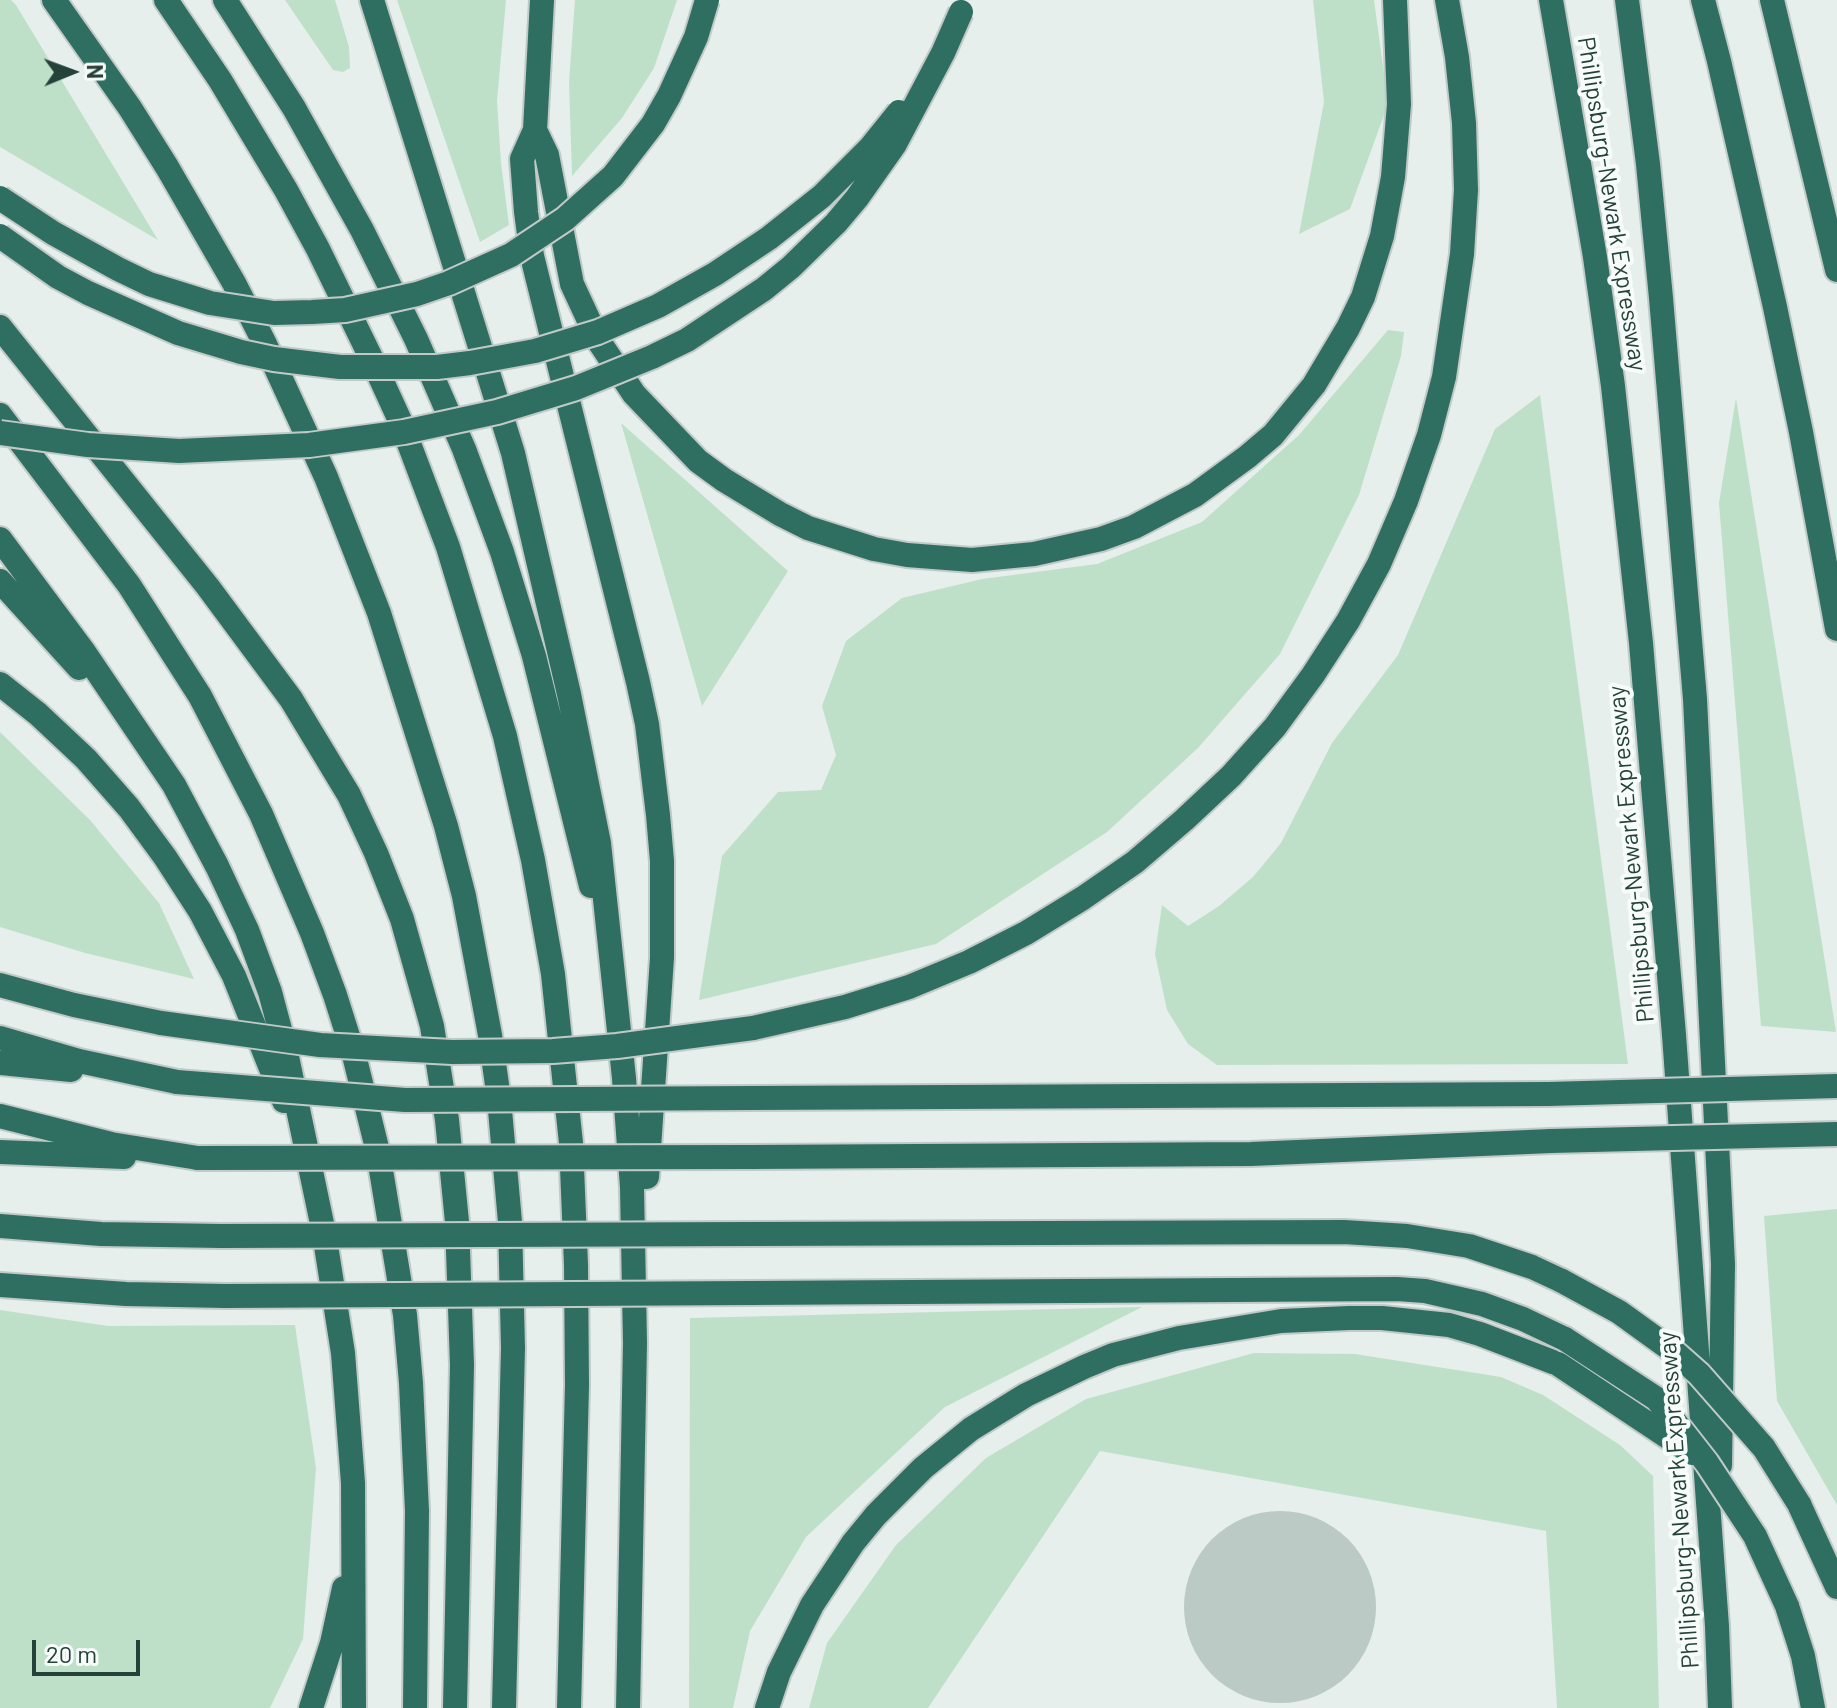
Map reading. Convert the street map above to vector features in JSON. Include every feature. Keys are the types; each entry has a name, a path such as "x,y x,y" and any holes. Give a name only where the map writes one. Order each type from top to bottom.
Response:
{"highway":[{"path":"54,0 130,108 167,167 234,283 278,372 326,477 379,613 446,826 464,896 490,1035 510,1222 513,1348 504,1708"},
{"path":"166,0 220,80 286,190 402,425 448,547 508,749 533,860 553,974 571,1143 577,1280 577,1385 569,1708"},
{"path":"225,0 294,108 362,230 416,339 464,449 502,552 541,683 590,883 617,1018"},
{"path":"372,0 497,397 525,500 599,843 629,1134 635,1343 628,1708"},
{"path":"542,0 535,130 522,159 532,256 638,682 647,724 662,861 662,958 635,1343"},
{"path":"0,198 53,233 118,269 169,291 210,303 274,313 312,312 380,304 417,294 511,255 565,219 613,176 653,124 669,96 696,37 707,0"},
{"path":"535,130 547,155 572,284 598,340 634,394 698,461 780,514 808,528 863,546 972,560 1034,554 1101,539 1134,527 1195,495 1273,435 1314,385 1363,297 1382,236 1393,177 1399,104 1395,0"},
{"path":"0,985 74,1005 161,1023 320,1045 476,1052 553,1051 648,1043 753,1028 845,1007 909,987 1003,945 1083,898 1135,862 1184,820 1231,776 1275,727 1348,621 1379,564 1406,501 1425,448 1444,377 1459,280 1466,190 1464,123 1447,0"},
{"name":"Phillipsburg-Newark Expressway","path":"1551,0 1597,272 1620,444 1641,643 1666,930 1717,1626 1720,1708"},
{"path":"1627,0 1661,298 1685,565 1702,831 1723,1264 1717,1626"},
{"path":"1703,0 1775,307 1837,629"},
{"path":"1772,0 1837,270"},
{"path":"0,236 58,277 137,316 211,343 274,359 340,367 437,367 535,351 598,332 658,306 715,274 795,218 846,173 891,123 929,71 963,6"},
{"path":"0,433 88,445 179,451 265,449 325,443 440,425 509,409 576,388 652,357 687,340 764,289 836,223 895,144 938,64 963,6"},
{"path":"0,327 199,575 291,699 349,795 402,919 432,1026 447,1120 457,1222 462,1365 455,1708"},
{"path":"0,415 129,585 200,696 232,754 283,862 335,995 354,1055 378,1152 405,1315 417,1511 415,1708"},
{"path":"0,539 84,652 174,785 205,840 260,962 286,1052 339,1322 353,1483 354,1708"},
{"path":"0,581 142,737"},
{"path":"0,684 86,759 129,808 183,883 216,940 249,1012 316,1198"},
{"path":"0,1038 79,1061 177,1082"},
{"path":"0,1063 177,1082 405,1100 1548,1094 1837,1086"},
{"path":"0,1116 111,1144 198,1158"},
{"path":"0,1152 74,1157 198,1158 1251,1154 1551,1141 1837,1134"},
{"path":"0,1226 101,1234 221,1236 1344,1232 1437,1240 1469,1246 1532,1267 1619,1312 1699,1374 1750,1431 1799,1504 1837,1587"},
{"path":"0,1285 126,1294 225,1296 1383,1288 1425,1291 1482,1304 1565,1339 1657,1399 1707,1463 1770,1564 1803,1656 1813,1708"},
{"path":"767,1708 779,1672 812,1605 876,1515 923,1468 971,1429 1026,1395 1113,1355 1179,1338 1281,1321 1394,1319 1449,1325 1558,1364 1707,1463"},
{"path":"311,1708 341,1605 353,1483"}],"green space":[{"path":"0,0 11,0 16,5 158,240 0,147"},
{"path":"285,0 335,0 349,47 350,68 343,72 333,70"},
{"path":"397,0 506,0 497,101 509,225 480,242"},
{"path":"575,0 677,0 654,68 622,118 572,176 569,82"},
{"path":"1313,0 1374,0 1388,104 1350,209 1299,234 1324,102"},
{"path":"1388,330 1404,332 1401,356 1359,495 1280,654 1198,748 1107,832 936,944 699,1000 722,856 778,792 821,790 836,755 822,706 846,641 902,598 982,579 1097,564 1202,522 1299,435"},
{"path":"1540,395 1628,1064 1217,1065 1188,1044 1167,1010 1155,954 1162,905 1188,926 1219,906 1253,877 1281,843 1332,743 1398,655 1495,429"},
{"path":"1736,398 1836,1032 1761,1026 1719,503"},
{"path":"621,423 788,571 702,706"},
{"path":"0,732 90,820 159,903 194,979 85,953 0,927"},
{"path":"1837,1209 1837,1505 1777,1401 1764,1216"},
{"path":"1142,1307 945,1407 806,1537 750,1631 733,1708 689,1708 690,1318"},
{"path":"0,1310 108,1326 295,1325 316,1468 303,1639 270,1708 0,1708"},
{"path":"1254,1353 1355,1354 1501,1377 1543,1395 1620,1445 1653,1476 1659,1708 1557,1708 1546,1531 1100,1451 928,1708 809,1708 827,1643 896,1545 986,1458 1086,1399"}],"building":[{"path":"1280,1511 1317,1519 1348,1539 1368,1570 1376,1607 1368,1644 1348,1675 1317,1695 1280,1703 1243,1695 1212,1675 1192,1644 1184,1607 1192,1570 1212,1539 1243,1519"}]}
